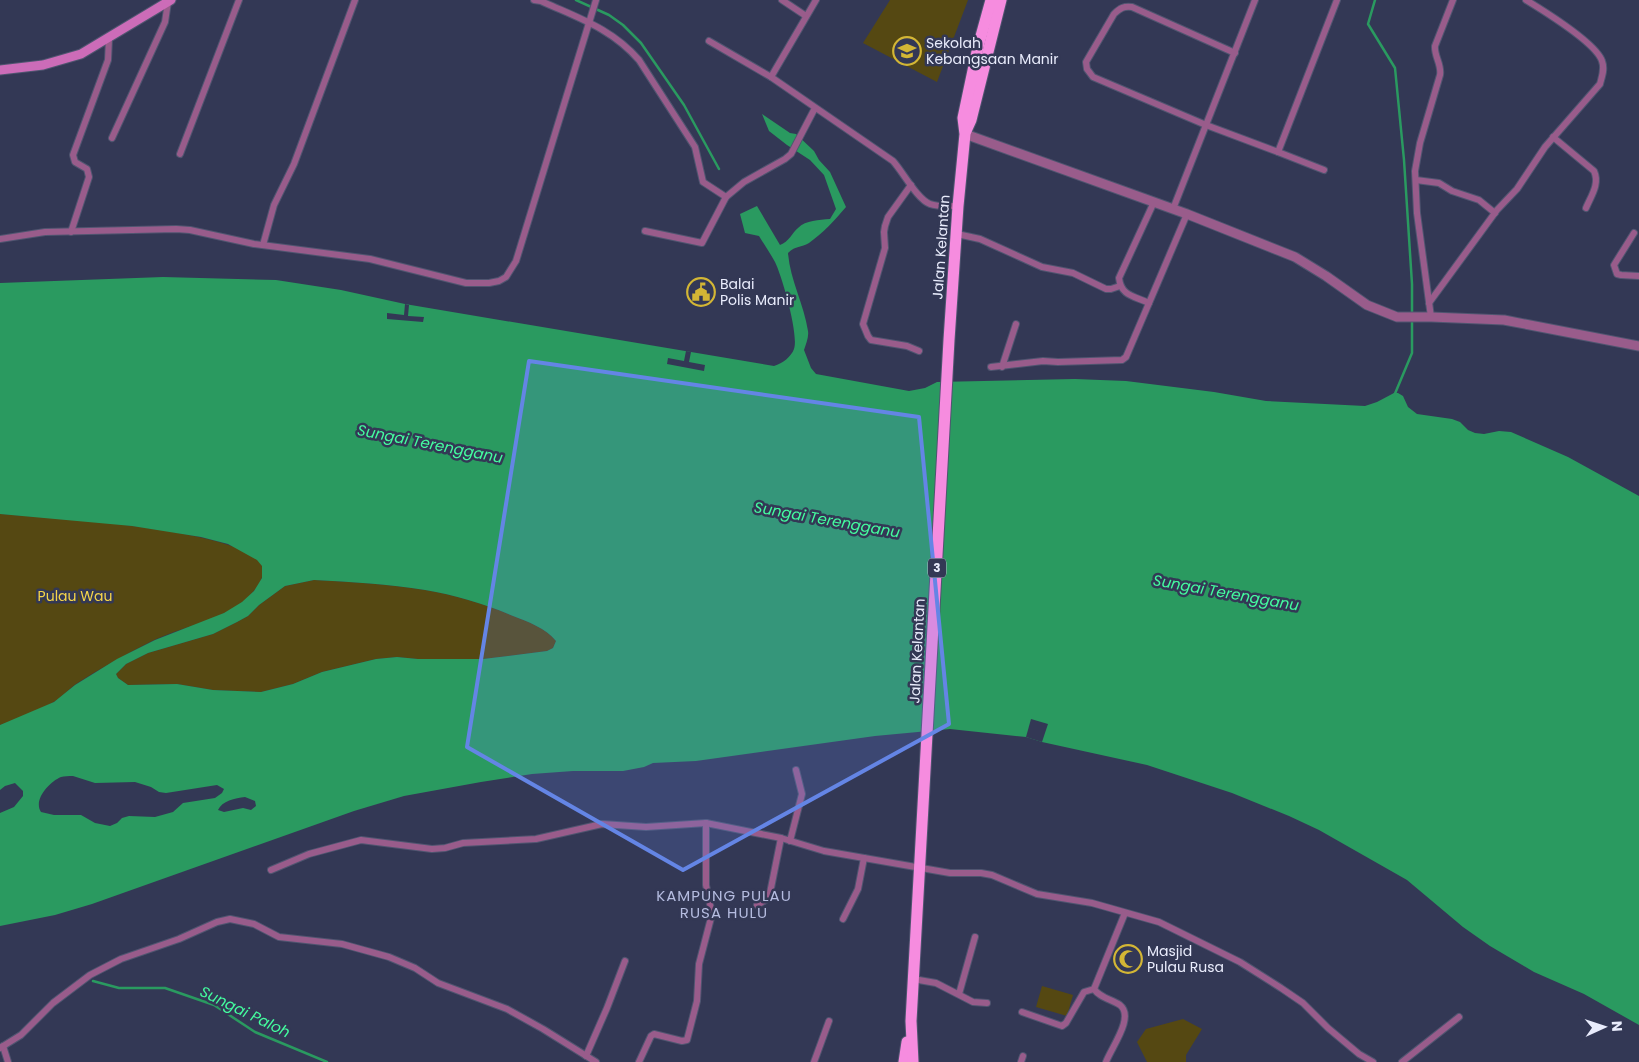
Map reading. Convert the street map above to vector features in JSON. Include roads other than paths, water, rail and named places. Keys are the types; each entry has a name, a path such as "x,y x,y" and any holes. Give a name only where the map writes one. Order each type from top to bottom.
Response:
{"highway":[{"name":"Jalan Kelantan","path":"904,1062 911,1021 914,979 949,340 965,134 964,118 990,0"},
{"name":"Jalan Kelantan","path":"965,134 971,120 1001,0"},
{"name":"Jalan Kelantan","path":"911,1021 913,1062"}],"main road":[{"path":"0,70 56,63 81,54 109,39 169,1"}],"street":[{"path":"180,154 239,0"},
{"path":"263,245 274,205 294,164 355,0"},
{"path":"534,0 541,1 589,21 613,35 639,60 695,147 700,176 703,182 726,197"},
{"path":"0,239 36,233 190,230 263,245 370,259 466,282 489,283 499,281 506,278 516,261 596,0"},
{"path":"782,0 806,16"},
{"path":"771,77 816,0"},
{"path":"1173,209 1254,0"},
{"path":"1278,152 1337,0"},
{"path":"1428,317 1429,303 1417,213 1416,160 1441,70 1434,51 1435,46 1453,0"},
{"path":"1429,303 1495,213 1517,189 1545,147 1600,84 1604,71 1602,60 1595,49 1526,0"},
{"path":"112,138 165,22 169,1"},
{"path":"1235,53 1132,7 1124,6 1119,8 1114,14 1086,62 1087,69 1093,77 1206,125 1324,170"},
{"path":"71,232 89,177 87,169 75,162 73,155 108,60 109,39"},
{"path":"709,41 771,77 893,161 903,171 919,196 930,204 958,206"},
{"path":"645,230 702,243 726,197 744,182 791,154 815,108"},
{"path":"965,134 1187,214 1295,257 1367,305 1396,317 1504,320 1639,346"},
{"path":"1553,137 1594,171 1597,177 1586,208"},
{"path":"1416,180 1439,183 1452,191 1479,200 1495,213"},
{"path":"911,184 888,217 885,226 886,248 864,324 871,340 907,346 918,351"},
{"path":"1149,303 1124,292 1120,286 1119,278 1121,270 1154,202"},
{"path":"991,367 1043,361 1122,360 1126,357 1187,214"},
{"path":"1634,233 1614,265 1617,274 1639,276"},
{"path":"957,234 980,239 1042,268 1073,273 1106,289 1120,286"},
{"path":"1002,367 1016,324"},
{"path":"790,841 802,794 796,770"},
{"path":"639,1062 651,1036 654,1034 685,1042 687,1040 697,1001 699,964 712,914 706,884 706,822"},
{"path":"271,870 309,854 361,840 432,849 463,843 536,839 602,824 646,827 706,822 781,838 824,851 950,873 992,875 1037,894 1092,903 1170,926 1240,962 1296,998 1359,1054 1373,1062"},
{"path":"757,905 769,898 781,838"},
{"path":"843,919 858,889 864,858"},
{"path":"1094,989 1125,913"},
{"path":"8,1062 1,1047 21,1035 53,1003 90,975 121,959 179,939 217,922 230,919 254,924 279,937 342,944 389,957 415,968 438,983 507,1010 544,1028 596,1062"},
{"path":"959,994 975,937"},
{"path":"586,1056 625,961"},
{"path":"914,979 936,983 973,1002 987,1003"},
{"path":"1022,1012 1062,1026 1066,1024 1084,992 1094,989"},
{"path":"1094,989 1098,994 1120,1006 1124,1011 1124,1025 1106,1062"},
{"path":"1402,1062 1459,1017"},
{"path":"814,1062 829,1021"},
{"path":"1357,1062 1359,1054"}],"water":[{"name":"Sungai Terengganu","path":"762,114 790,133 796,134 814,151 830,172 846,207 814,239 788,253 791,273 808,331 804,350 811,368 816,374 909,391 925,388 937,382 1075,379 1126,381 1214,392 1266,401 1365,406 1398,393 1403,396 1408,407 1417,414 1452,419 1460,422 1468,430 1475,433 1511,432 1568,457 1639,496 1639,1025 1584,994 1534,972 1490,946 1463,927 1407,880 1319,830 1289,816 1232,793 1147,765 1026,737 950,729 875,736 696,761 653,763 644,767 623,771 573,771 532,774 404,796 354,811 92,904 55,915 0,926 0,813 14,807 23,796 23,791 15,783 5,786 0,790 0,725 54,702 75,685 117,659 155,640 224,613 242,602 254,591 262,578 262,566 257,560 228,544 201,537 132,526 0,514 0,283 163,277 276,280 341,290 405,304 774,366 791,355 794,349 792,319 782,280 775,262 759,236 745,233 740,214 757,206 780,245 786,242 801,225 830,219 836,209 824,175 810,160 769,131","holes":["314,580 398,586 459,597 531,623 547,632 556,641 553,648 547,651 483,659 418,659 397,657 376,659 322,672 293,684 261,692 213,690 177,684 128,685 118,678 116,674 126,664 148,653 213,634 237,622 248,616 259,605 285,586","73,776 95,783 135,782 166,793 217,785 224,789 215,798 183,803 173,812 155,817 129,816 110,826 95,823 81,815 54,815 41,812 39,807 41,797 47,787 61,777","245,797 255,801 256,806 251,810 243,808 224,812 218,810 226,802"]}],"waterway":[{"path":"576,0 609,15 623,25 641,43 684,105 719,169"},
{"path":"1375,0 1368,24 1395,68 1404,160 1412,284 1412,314"},
{"path":"1394,396 1412,353 1412,320"},
{"name":"Sungai Paloh","path":"93,981 119,988 165,988 214,1005 255,1032 327,1062"}],"place":[{"name":"Sekolah Kebangsaan Manir","path":"907,51"},
{"name":"Balai Polis Manir","path":"701,292"},
{"name":"Masjid Pulau Rusa","path":"1128,959"}],"district":[{"name":"KAMPUNG PULAU RUSA HULU","path":"724,904"}],"park label":[{"name":"Pulau Wau","path":"75,596"}]}
